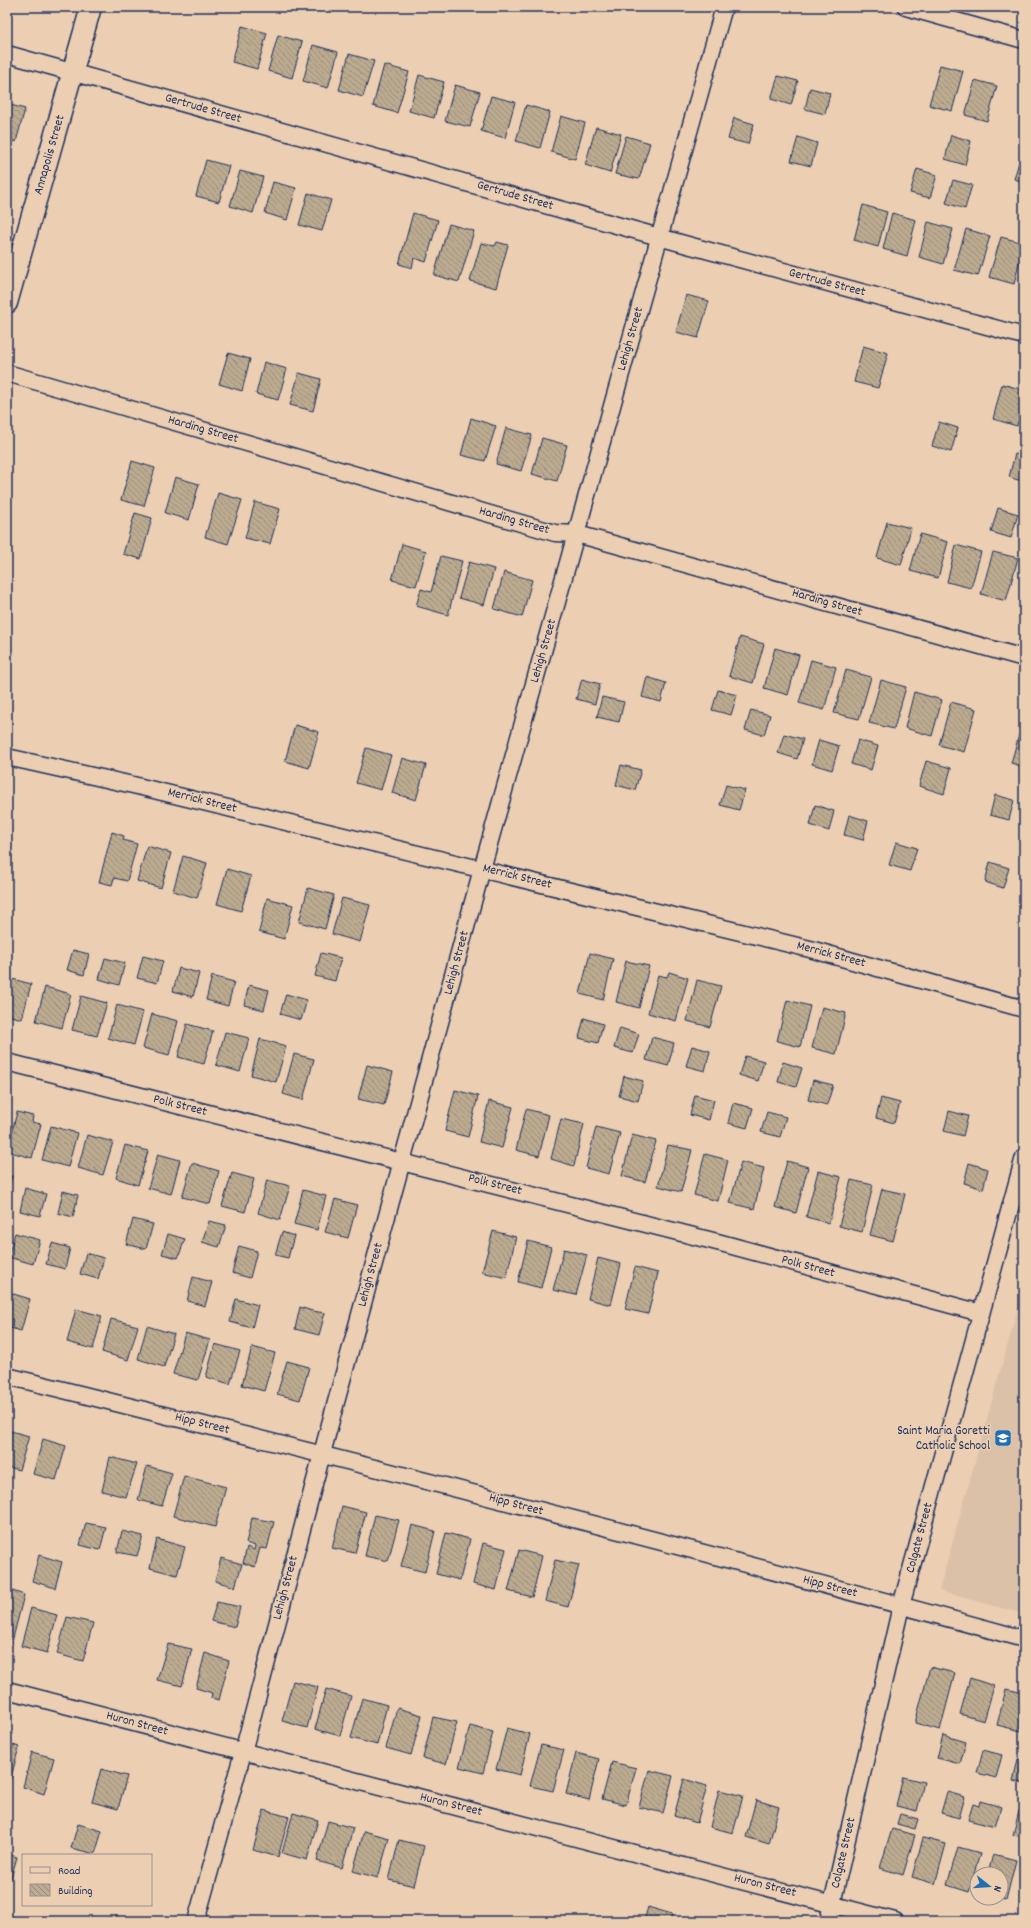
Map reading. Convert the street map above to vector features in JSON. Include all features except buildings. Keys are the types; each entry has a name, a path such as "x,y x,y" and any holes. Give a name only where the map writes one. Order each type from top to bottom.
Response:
{"street":[{"name":"Annapolis Street","path":"7,303 91,7"},
{"name":"Lehigh Street","path":"196,1921 244,1752 322,1454 482,869 724,7"},
{"path":"906,7 1024,40"},
{"name":"Gertrude Street","path":"7,54 660,237 1024,336"},
{"name":"Harding Street","path":"7,373 555,533 577,534 1024,658"},
{"name":"Merrick Street","path":"7,757 133,785 810,949 1024,1009"},
{"name":"Polk Street","path":"7,1062 721,1243 981,1313"},
{"name":"Colgate Street","path":"828,1921 901,1606 1024,1157"},
{"name":"Hipp Street","path":"7,1376 322,1454 1024,1639"},
{"name":"Huron Street","path":"7,1690 895,1921"}],"shaded area":[{"name":"Saint Maria Goretti Catholic School","path":"1024,1286 1024,1614 939,1591"}],"place":[{"name":"Saint Maria Goretti Catholic School","path":"1003,1438"}]}
